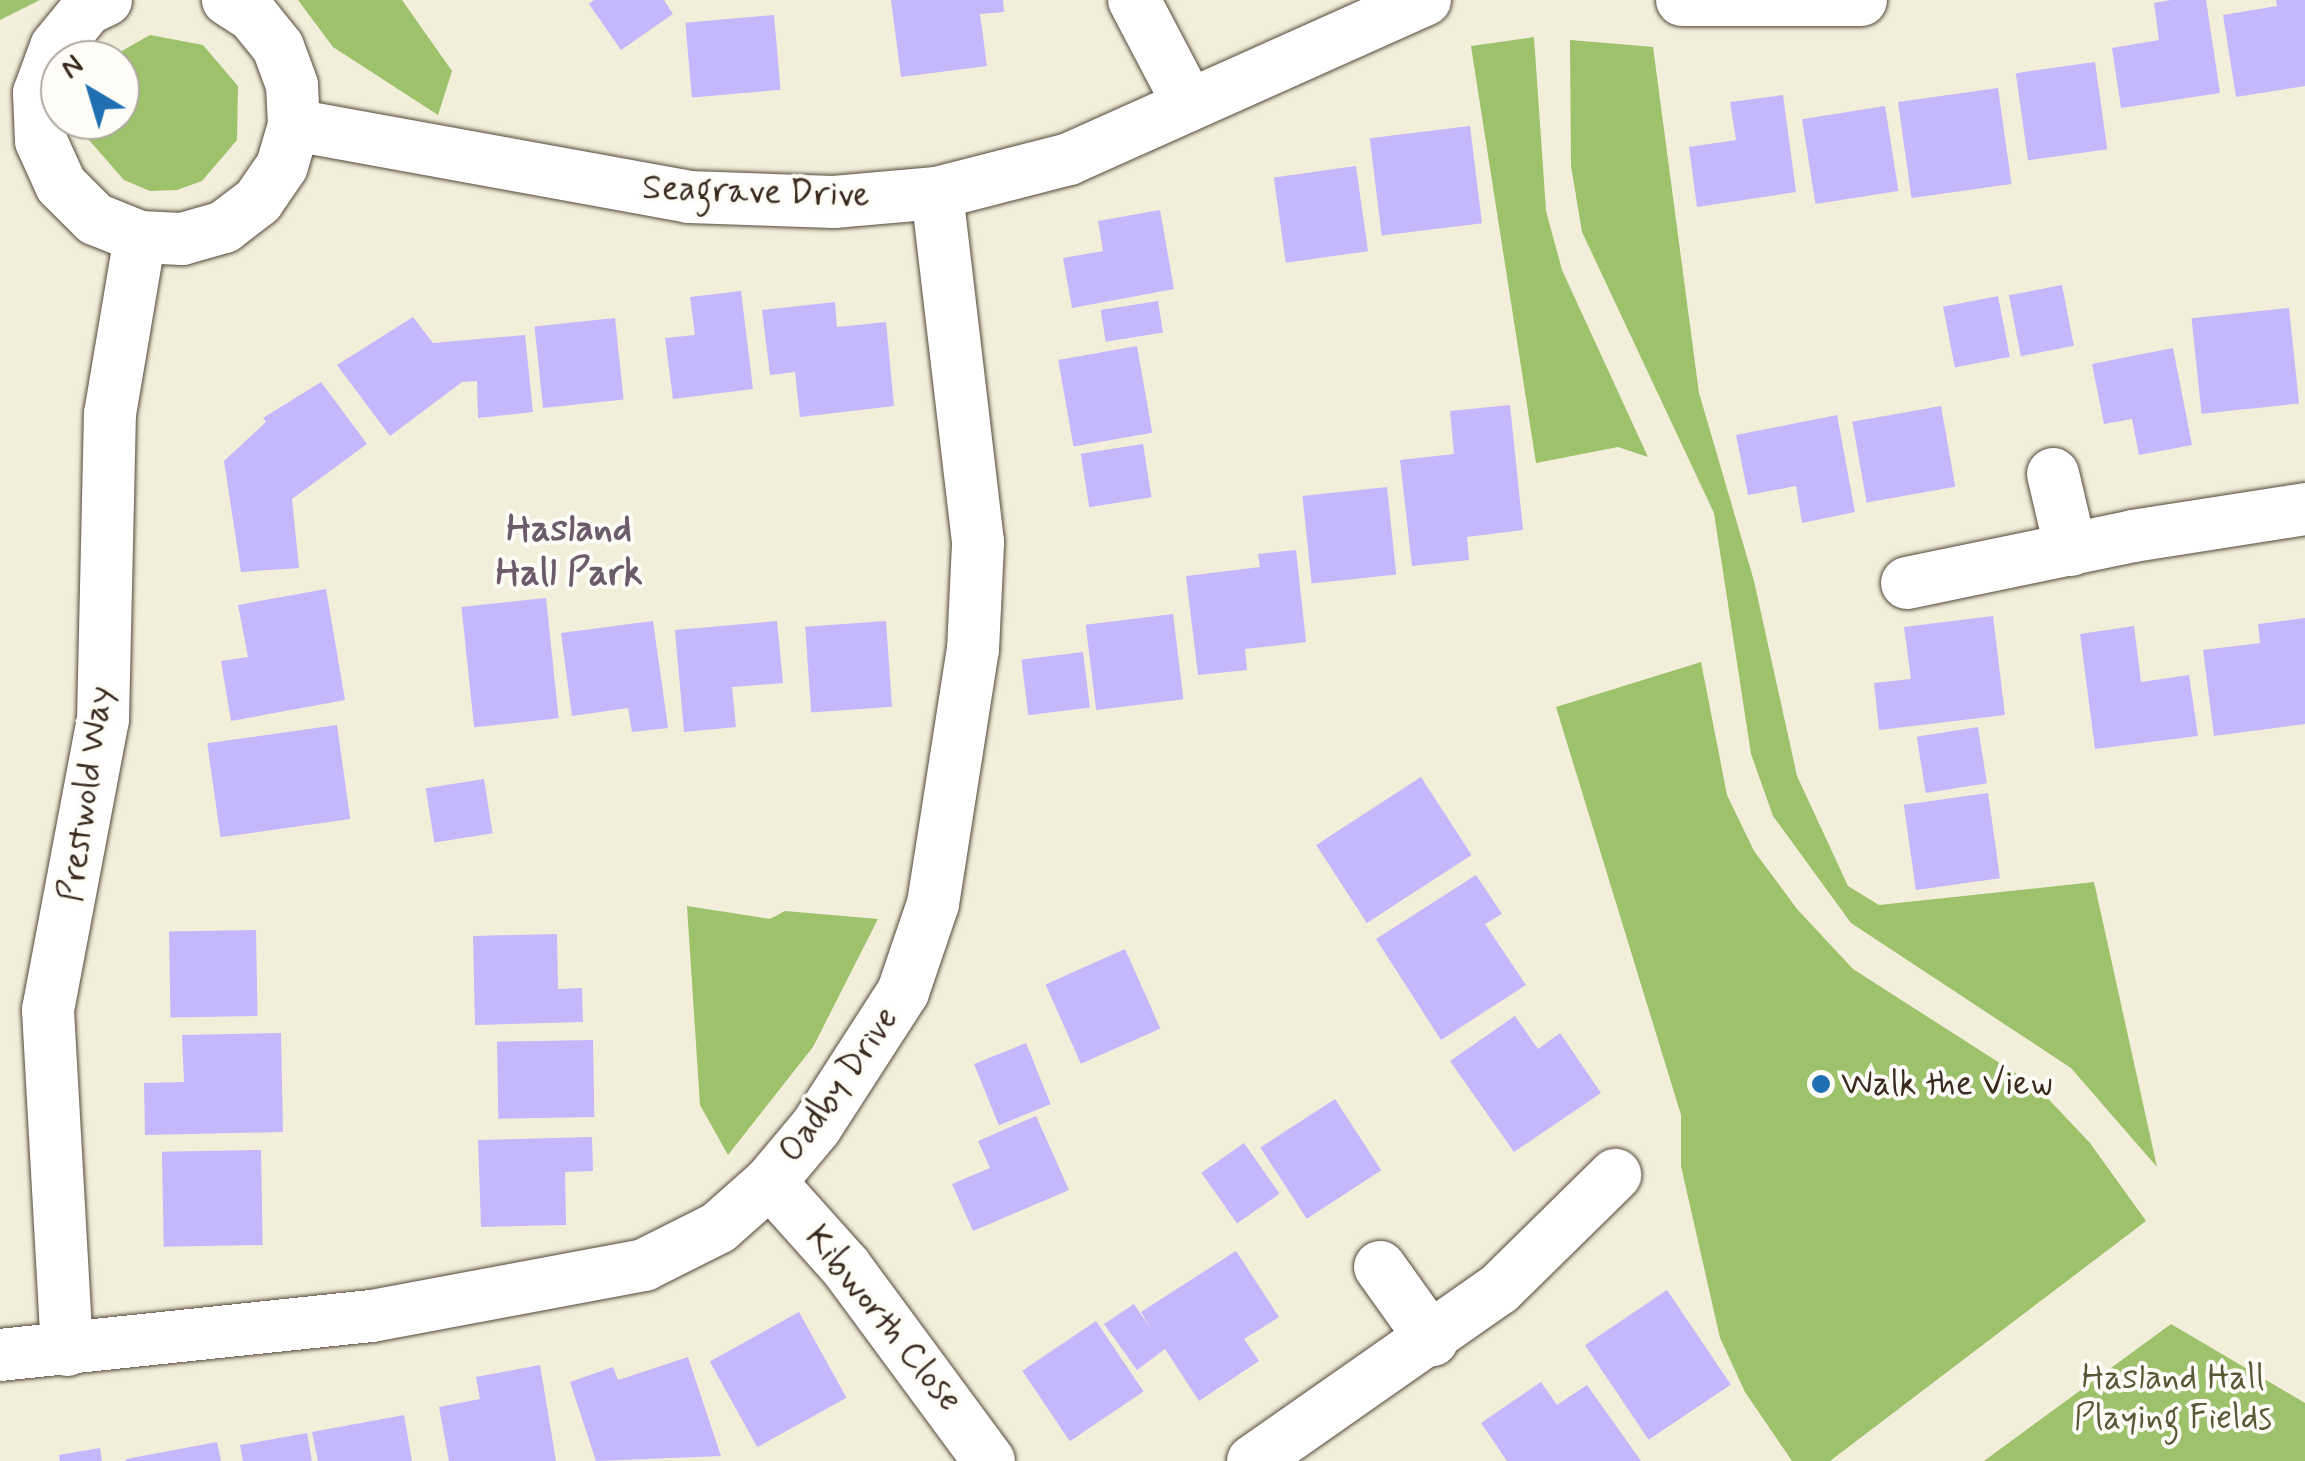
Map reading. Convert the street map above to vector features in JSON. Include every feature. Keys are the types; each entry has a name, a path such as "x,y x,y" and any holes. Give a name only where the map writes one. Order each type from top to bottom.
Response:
{"street":[{"path":"106,0 87,10 20,90 61,185 96,219 140,237 182,238 224,227 258,202 282,166 294,125 292,85 278,47 253,16 228,0"},
{"path":"1134,0 1188,103"},
{"name":"Seagrave Drive","path":"294,125 689,197 834,202 937,193 1070,159 1425,0"},
{"path":"1682,0 1860,0"},
{"name":"Oadby Drive","path":"0,1355 67,1350 171,1333 372,1316 644,1265 718,1228 770,1182 860,1068 903,992 933,904 972,650 978,542 937,193"},
{"name":"Prestwold Way","path":"67,1350 48,1010 103,720 110,414 140,237"},
{"path":"2053,474 2071,550"},
{"path":"1907,583 2305,510"},
{"path":"1253,1461 1432,1340 1499,1289 1614,1175"},
{"name":"Kibworth Close","path":"770,1182 846,1267 989,1461"},
{"path":"1380,1266 1432,1340"}],"green space":[{"path":"0,0 40,0 0,20"},
{"path":"298,0 402,0 452,71 438,115 333,47"},
{"path":"150,35 203,45 238,86 237,140 202,181 177,190 150,191 124,180 89,140 140,140 140,41"},
{"path":"1534,37 1546,211 1562,270 1648,457 1618,447 1536,463 1471,46"},
{"path":"1570,40 1653,47 1699,393 1754,581 1797,776 1848,886 1879,905 2094,882 2157,1167 2071,1068 1851,923 1773,816 1751,754 1714,513 1582,232 1571,166"},
{"path":"1701,662 1727,795 1754,851 1797,909 1853,969 2037,1087 2090,1143 2146,1221 1830,1461 1792,1461 1745,1392 1720,1338 1681,1166 1681,1115 1556,707"},
{"path":"687,906 770,919 785,911 878,919 813,1047 728,1155 700,1105"},
{"name":"Hasland Hall Playing Fields","path":"2171,1324 2305,1403 2305,1461 1984,1461"}],"building":[{"path":"594,0 664,0 673,14 621,50 589,4"},
{"path":"891,0 1003,0 1004,12 980,14 987,66 901,77"},
{"path":"2206,0 2220,93 2121,108 2112,48 2159,40 2154,3"},
{"path":"2276,0 2305,0 2305,86 2236,97 2223,15 2277,6"},
{"path":"774,15 781,90 692,97 685,23"},
{"path":"2095,62 2107,149 2028,160 2016,73"},
{"path":"1998,88 2011,184 1911,198 1898,102"},
{"path":"1783,95 1796,192 1697,207 1689,147 1736,140 1730,102"},
{"path":"1885,106 1898,191 1815,204 1802,119"},
{"path":"1470,126 1482,223 1382,236 1370,138"},
{"path":"1356,166 1368,251 1286,263 1274,178"},
{"path":"1160,210 1174,289 1072,308 1063,258 1103,251 1098,221"},
{"path":"2062,285 2074,346 2021,356 2009,295"},
{"path":"741,291 753,389 673,399 665,338 695,335 690,297"},
{"path":"1998,296 2010,357 1955,368 1943,307"},
{"path":"1158,301 1163,333 1106,342 1101,310"},
{"path":"835,302 837,327 886,322 894,406 800,417 795,372 770,375 762,310"},
{"path":"2289,308 2299,403 2202,414 2192,318"},
{"path":"413,317 433,343 525,335 533,412 478,418 477,381 462,382 390,436 337,365"},
{"path":"615,318 624,400 543,408 534,326"},
{"path":"1137,346 1152,433 1073,447 1058,360"},
{"path":"2173,348 2192,445 2139,455 2132,419 2104,424 2092,364"},
{"path":"321,382 367,444 292,499 299,568 241,572 224,461 266,422 263,418"},
{"path":"1510,405 1523,530 1467,537 1469,560 1412,566 1400,460 1454,454 1450,411"},
{"path":"1941,406 1955,487 1867,502 1852,422"},
{"path":"1837,415 1855,512 1802,523 1796,486 1748,495 1736,435"},
{"path":"1143,444 1151,497 1089,507 1081,454"},
{"path":"1387,487 1396,575 1312,583 1302,496"},
{"path":"1296,550 1306,642 1245,649 1247,670 1198,675 1186,576 1260,567 1258,554"},
{"path":"326,589 345,700 231,721 221,661 248,657 238,605"},
{"path":"546,598 559,718 474,727 461,607"},
{"path":"1173,614 1183,699 1096,710 1086,625"},
{"path":"1993,616 2005,715 1879,730 1874,683 1911,679 1904,627"},
{"path":"2305,618 2305,724 2214,736 2203,650 2260,643 2258,624"},
{"path":"653,621 668,728 632,732 628,708 572,716 561,633"},
{"path":"777,621 783,683 732,687 736,727 684,732 675,630"},
{"path":"886,621 892,707 811,712 805,627"},
{"path":"2134,626 2141,682 2189,675 2198,736 2095,749 2080,634"},
{"path":"1083,652 1090,708 1028,715 1021,660"},
{"path":"337,725 350,819 220,837 207,743"},
{"path":"1978,727 1987,783 1926,793 1917,737"},
{"path":"1421,777 1472,855 1367,923 1316,845"},
{"path":"484,779 493,833 434,843 426,788"},
{"path":"1988,793 2000,878 1916,890 1904,805"},
{"path":"1476,875 1502,914 1485,924 1526,985 1441,1040 1376,939"},
{"path":"256,930 258,1016 171,1018 169,932"},
{"path":"557,934 558,989 582,988 583,1022 475,1025 473,936"},
{"path":"1125,949 1160,1028 1081,1064 1046,984"},
{"path":"1515,1016 1538,1049 1560,1033 1601,1093 1514,1152 1450,1061"},
{"path":"281,1033 283,1132 145,1135 144,1083 184,1082 182,1035"},
{"path":"593,1040 594,1117 498,1119 497,1042"},
{"path":"1026,1043 1051,1104 999,1125 974,1064"},
{"path":"1335,1099 1381,1170 1307,1219 1260,1147"},
{"path":"1036,1116 1069,1190 973,1231 952,1184 990,1168 978,1141"},
{"path":"592,1137 593,1171 565,1172 566,1225 481,1227 478,1140"},
{"path":"1244,1143 1280,1194 1237,1224 1201,1173"},
{"path":"261,1150 263,1245 164,1247 162,1152"},
{"path":"1236,1251 1279,1317 1244,1339 1259,1361 1199,1401 1165,1349 1137,1370 1104,1324 1134,1304 1151,1329 1141,1312"},
{"path":"1667,1290 1731,1385 1649,1440 1585,1345"},
{"path":"799,1312 847,1398 757,1447 710,1361"},
{"path":"1096,1321 1144,1391 1070,1441 1022,1371"},
{"path":"688,1357 721,1456 596,1461 570,1382 613,1367 618,1380"},
{"path":"540,1365 556,1461 449,1461 439,1407 480,1399 476,1377"},
{"path":"1541,1382 1557,1405 1587,1385 1641,1461 1507,1461 1481,1423"},
{"path":"404,1415 412,1461 318,1461 312,1432"},
{"path":"307,1433 312,1461 243,1461 240,1445"},
{"path":"217,1442 221,1461 126,1461 126,1459"},
{"path":"100,1448 102,1461 60,1461 59,1455"}],"place":[{"name":"Walk the View","path":"1821,1084"}],"district":[{"name":"Hasland Hall Park","path":"569,552"}]}
